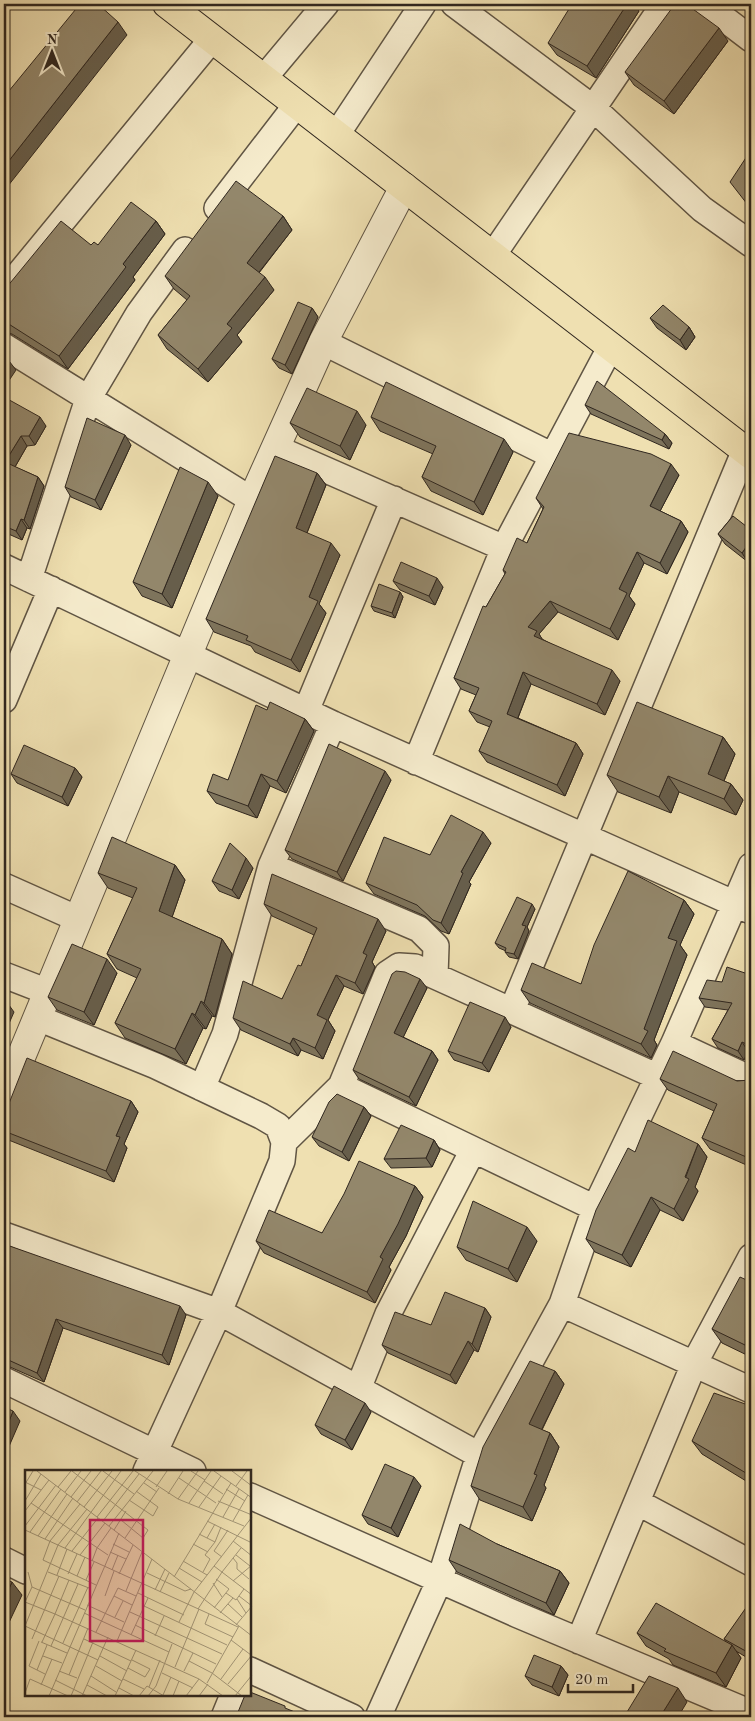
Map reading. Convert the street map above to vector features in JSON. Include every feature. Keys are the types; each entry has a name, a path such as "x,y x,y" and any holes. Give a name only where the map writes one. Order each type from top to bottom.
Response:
{"main road":[{"path":"178,7 212,39 748,452"}],"street":[{"path":"264,78 326,4"},
{"path":"336,134 423,4"},
{"path":"454,4 593,108 702,209 751,244"},
{"path":"493,255 664,4"},
{"path":"705,4 751,39"},
{"path":"4,292 212,39"},
{"path":"29,579 88,399 139,313 199,231 297,104"},
{"path":"4,1098 252,500 324,342 404,187"},
{"path":"324,342 553,456"},
{"path":"4,346 252,500"},
{"path":"416,762 504,548 611,346"},
{"path":"276,448 504,548"},
{"path":"512,1010 748,452"},
{"path":"306,711 394,499"},
{"path":"4,567 188,653 333,724 584,838 742,907"},
{"path":"4,700 51,590"},
{"path":"202,1088 225,1034 271,866 333,724"},
{"path":"271,866 420,929 436,946 434,976"},
{"path":"378,1717 440,1580 479,1455 562,1304 595,1208 742,907 751,866"},
{"path":"4,886 78,919"},
{"path":"284,1142 341,1086 387,974 399,966 415,967 658,1077"},
{"path":"4,975 48,992"},
{"path":"38,1018 156,1066 278,1126 284,1142 282,1161 219,1312 150,1463"},
{"path":"674,1043 751,1078"},
{"path":"341,1086 595,1208"},
{"path":"358,1389 388,1314 473,1150"},
{"path":"4,1235 219,1312 479,1455"},
{"path":"579,1641 694,1364 751,1257"},
{"path":"562,1304 751,1390"},
{"path":"4,1380 150,1463 188,1470"},
{"path":"251,1496 579,1641 751,1713"},
{"path":"637,1502 751,1563"},
{"path":"4,1560 25,1570"},
{"path":"251,1670 352,1717"},
{"path":"224,1717 234,1696"}],"building":[{"path":"80,4 98,4 118,22 4,167 4,97"},
{"path":"572,4 627,4 587,66 548,43"},
{"path":"675,4 686,4 719,28 664,101 625,72"},
{"path":"751,150 751,209 730,182"},
{"path":"236,181 283,216 247,263 265,277 227,324 232,328 198,369 158,335 190,296 165,276"},
{"path":"131,202 156,221 123,264 126,267 59,356 4,321 4,289 61,221 91,245 94,242 98,245"},
{"path":"298,302 312,308 285,365 272,359"},
{"path":"663,305 689,327 680,340 650,318"},
{"path":"597,381 665,434 662,440 585,405"},
{"path":"386,382 504,439 474,502 422,477 436,446 371,417"},
{"path":"307,388 357,411 340,446 290,423"},
{"path":"4,397 40,417 29,436 21,436 5,462 38,477 24,520 21,519 16,531 4,526"},
{"path":"87,418 125,435 95,500 65,487"},
{"path":"569,433 651,454 671,464 650,506 681,521 660,563 637,552 619,589 627,593 610,629 550,601 528,627 537,631 534,636 612,670 597,704 523,672 507,714 576,743 557,785 479,751 492,721 469,711 479,688 454,678 483,606 486,607 506,572 503,570 517,538 527,543 544,507 536,498"},
{"path":"275,456 317,473 296,528 331,543 309,597 318,601 291,660 246,640 248,636 206,619"},
{"path":"180,467 208,482 162,594 133,582"},
{"path":"733,516 751,530 751,540 742,553 718,534"},
{"path":"401,562 437,578 429,596 393,581"},
{"path":"379,584 400,592 392,613 371,606"},
{"path":"270,702 305,719 277,781 261,774 248,806 207,791 213,774 228,780 256,705 267,710"},
{"path":"637,702 723,737 708,774 731,784 724,799 668,776 659,797 607,775"},
{"path":"329,744 385,771 337,872 285,850"},
{"path":"24,745 75,768 62,797 11,774"},
{"path":"451,815 483,832 461,872 463,873 441,923 433,920 417,905 366,883 384,837 430,855"},
{"path":"112,837 175,865 159,911 222,939 204,1003 201,1001 195,1015 192,1013 175,1049 115,1023 141,969 107,954 137,888 98,873"},
{"path":"230,843 246,858 232,890 212,881"},
{"path":"628,871 684,900 668,938 677,941 644,1029 648,1031 641,1044 521,990 532,963 581,984 594,945"},
{"path":"272,874 378,919 363,953 367,955 355,983 336,975 317,1015 327,1020 315,1048 293,1038 290,1044 233,1018 243,981 282,999 298,965 301,966 317,928 264,904"},
{"path":"517,897 532,904 522,925 526,926 514,954 505,952 506,948 495,943"},
{"path":"72,944 107,959 84,1012 48,997"},
{"path":"727,967 751,975 751,1046 742,1042 738,1051 712,1039 732,1003 699,998 707,980 722,982"},
{"path":"396,971 405,972 420,979 394,1033 432,1051 409,1097 353,1070 392,974"},
{"path":"470,1002 505,1017 482,1063 448,1051"},
{"path":"673,1051 737,1081 751,1081 751,1125 747,1133 751,1135 751,1159 702,1138 717,1104 660,1079"},
{"path":"27,1058 131,1101 116,1136 120,1137 106,1171 4,1131 4,1116"},
{"path":"337,1094 364,1107 342,1152 312,1137 329,1102"},
{"path":"648,1120 698,1144 685,1177 689,1179 674,1209 651,1197 622,1255 586,1239 596,1210 628,1148 635,1152"},
{"path":"401,1125 434,1140 426,1158 384,1159"},
{"path":"359,1161 415,1186 398,1224 380,1257 383,1259 367,1292 256,1241 269,1210 322,1233 344,1194"},
{"path":"473,1201 527,1227 508,1269 457,1247"},
{"path":"4,1244 180,1306 162,1355 56,1319 37,1373 4,1358"},
{"path":"740,1277 751,1282 751,1334 745,1345 712,1329"},
{"path":"445,1292 485,1308 472,1344 468,1341 450,1375 382,1345 395,1312 431,1325"},
{"path":"530,1361 555,1371 529,1424 550,1433 534,1474 537,1475 523,1507 471,1486 483,1447"},
{"path":"334,1386 365,1403 345,1440 315,1425"},
{"path":"714,1393 751,1406 751,1476 692,1441"},
{"path":"4,1407 13,1411 4,1434"},
{"path":"385,1464 414,1477 391,1528 362,1515"},
{"path":"460,1524 497,1544 560,1571 546,1603 449,1560"},
{"path":"4,1579 12,1582 4,1600"},
{"path":"656,1603 732,1645 716,1673 664,1651 666,1649 637,1633"},
{"path":"751,1603 751,1654 724,1639"},
{"path":"534,1655 561,1666 552,1687 525,1676"},
{"path":"649,1676 678,1688 660,1717 624,1717"},
{"path":"251,1692 307,1717 236,1717 245,1696 251,1696"}]}
